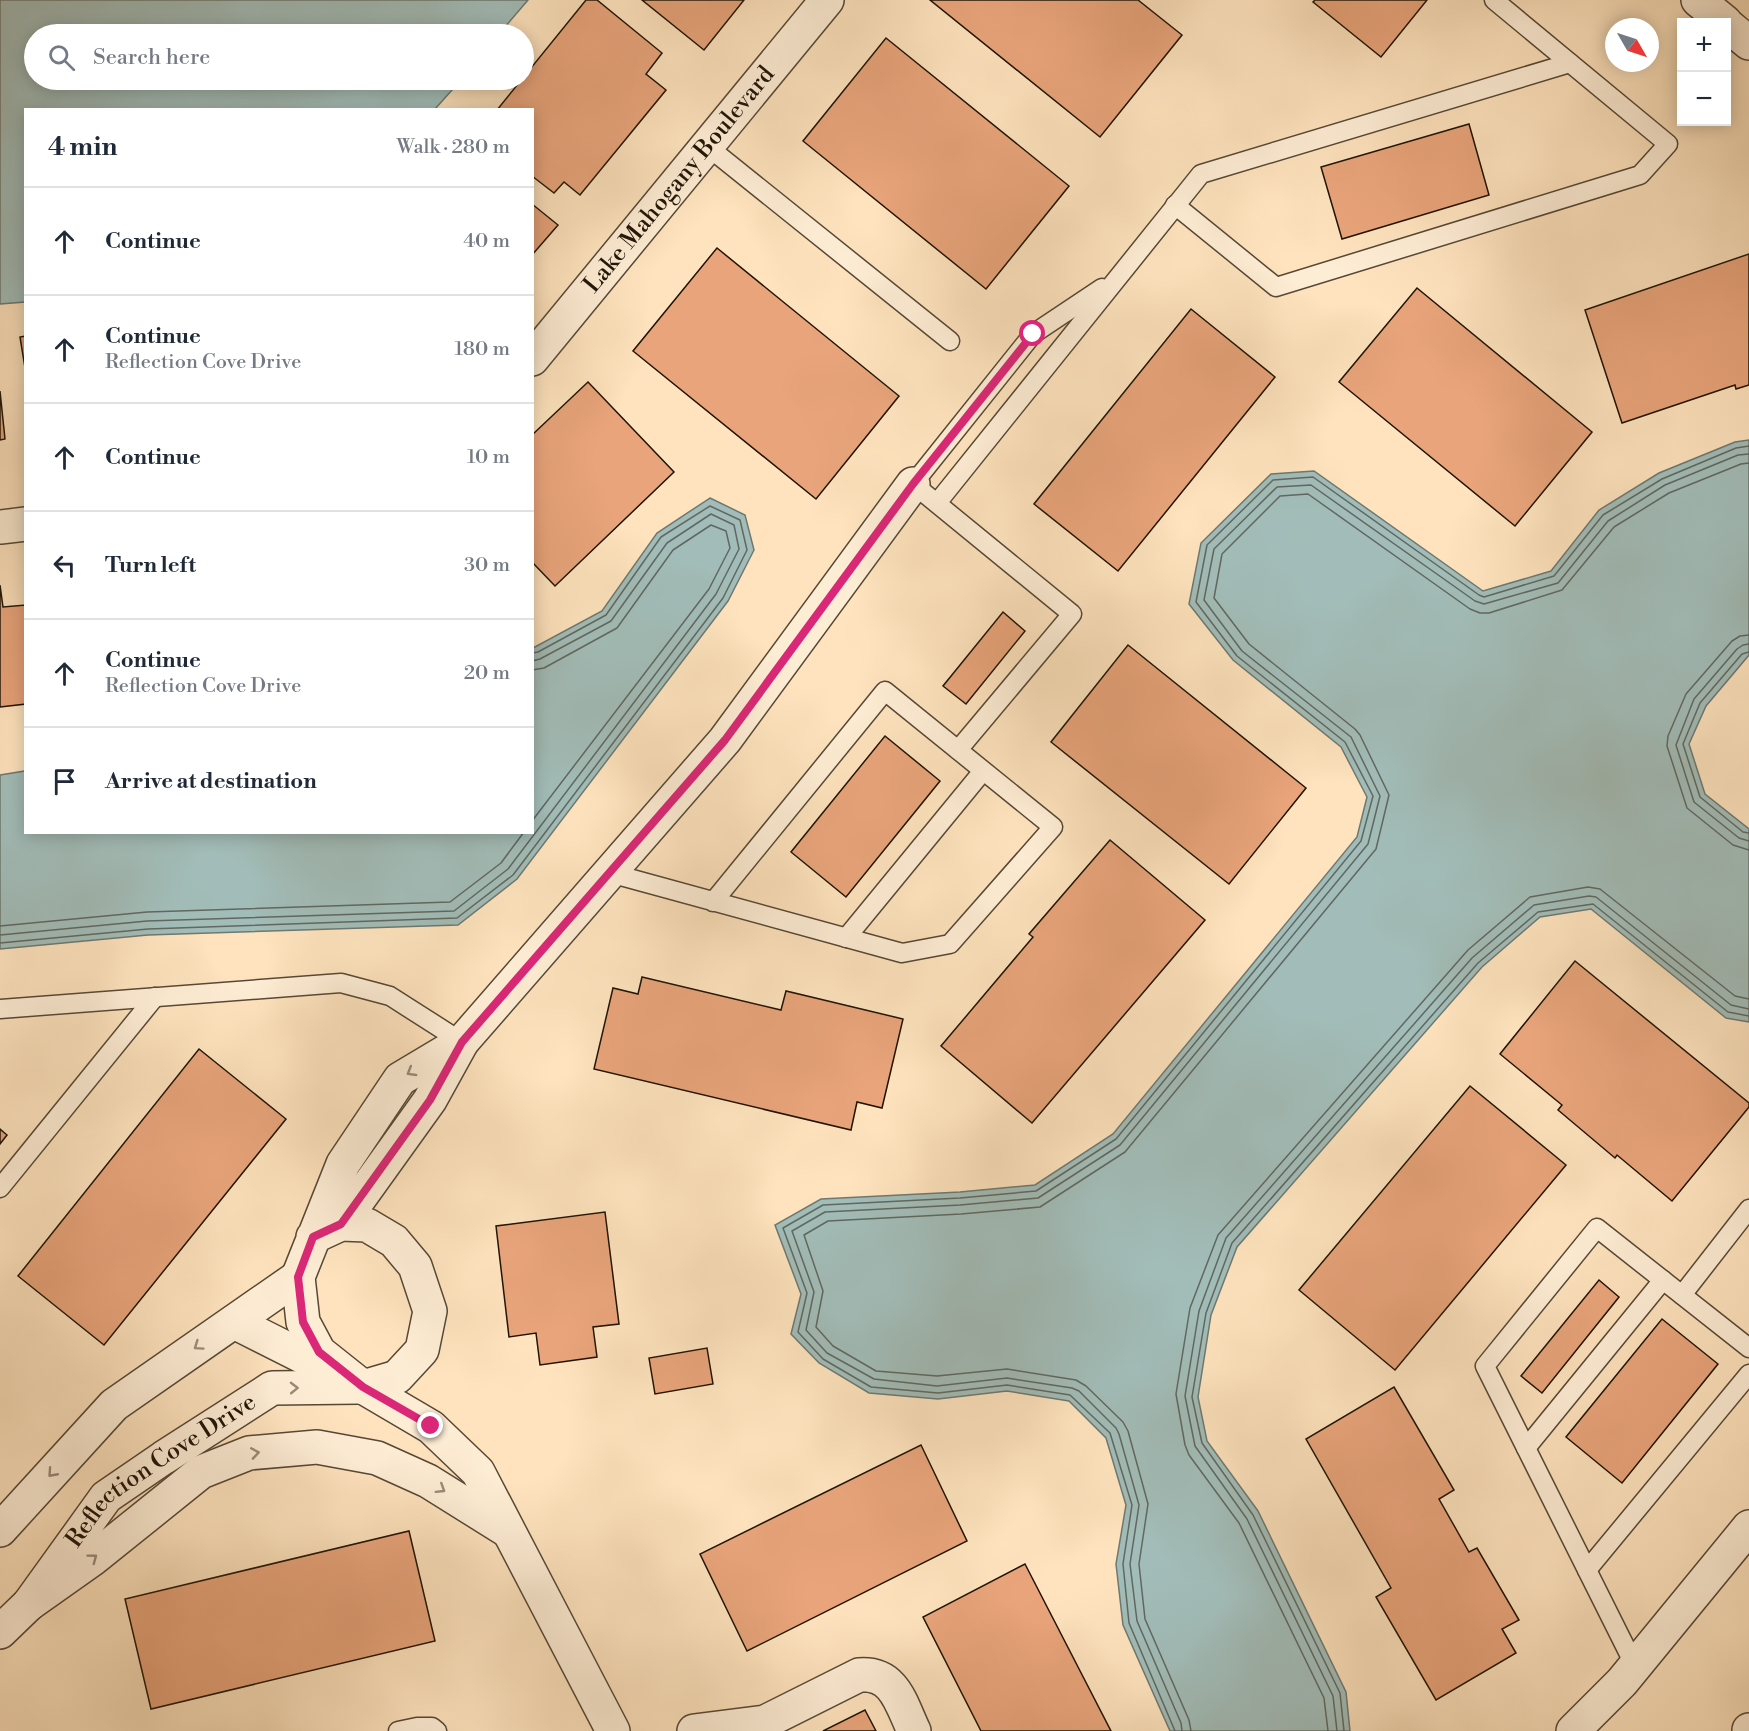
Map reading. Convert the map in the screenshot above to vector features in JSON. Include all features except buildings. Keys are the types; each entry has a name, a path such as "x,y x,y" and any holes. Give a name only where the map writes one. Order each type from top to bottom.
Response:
{"street":[{"name":"Lake Mahogany Boulevard","path":"534,357 827,0"},
{"path":"1698,0 1720,18"},
{"path":"1731,27 1749,43"},
{"path":"0,1530 114,1405 298,1277 327,1231 343,1164 400,1079 462,1042 725,740 925,494"},
{"path":"0,528 24,524"},
{"path":"327,1231 367,1225 393,1241 415,1266 430,1311 422,1350 398,1377 363,1387"},
{"path":"298,1277 303,1322 319,1352 363,1387"},
{"path":"234,1322 363,1387 431,1426 478,1472 613,1731"},
{"name":"Reflection Cove Drive","path":"0,1632 28,1604 106,1497 163,1458 272,1388 363,1387"},
{"path":"28,1604 94,1558 201,1472 249,1454 317,1447 377,1458 428,1481 510,1532"},
{"path":"1573,1731 1622,1682 1749,1527"},
{"path":"694,1731 767,1727 859,1675 870,1674 890,1684 914,1731"}],"lane":[{"path":"1175,205 1276,287 1640,175 1668,144 1494,0"},
{"path":"925,494 1118,277 1201,174 1570,63"},
{"path":"707,146 950,341"},
{"path":"925,494 1033,334 1118,277"},
{"path":"925,494 1072,614 958,750"},
{"path":"610,873 713,902 902,953 950,944 1053,827 885,691 713,902"},
{"path":"846,938 983,771"},
{"path":"0,1009 341,983 390,996 462,1042"},
{"path":"0,1188 155,997"},
{"path":"1682,1295 1749,1209"},
{"path":"1635,1666 1485,1366 1597,1228 1749,1348"},
{"path":"1526,1448 1663,1280"},
{"path":"1587,1569 1749,1374"},
{"path":"398,1731 417,1727 432,1727 437,1731"}],"water":[{"path":"0,0 528,0 508,24 24,24 24,90 452,90 436,108 24,108 24,302 0,304"},
{"path":"1749,440 1749,655 1706,706 1689,744 1705,794 1749,829 1749,1022 1726,1018 1591,909 1540,917 1482,967 1237,1247 1211,1315 1198,1397 1207,1441 1258,1511 1346,1692 1350,1731 1170,1731 1123,1625 1116,1564 1126,1505 1106,1438 1069,1401 1007,1391 938,1399 869,1393 819,1363 791,1334 801,1294 775,1225 821,1199 960,1192 1035,1185 1113,1134 1357,837 1367,797 1341,747 1233,660 1189,604 1201,543 1271,474 1314,471 1483,591 1551,571 1599,510 1659,473 1735,442"},
{"path":"710,498 745,515 754,550 728,601 517,879 458,925 148,935 0,949 0,775 24,771 24,834 534,834 534,647 602,611 657,533"}],"route":[{"path":"431,1426 363,1387 319,1352 303,1322 298,1277 313,1237 341,1224 430,1100 462,1042 725,740 913,484 1033,334"}]}
